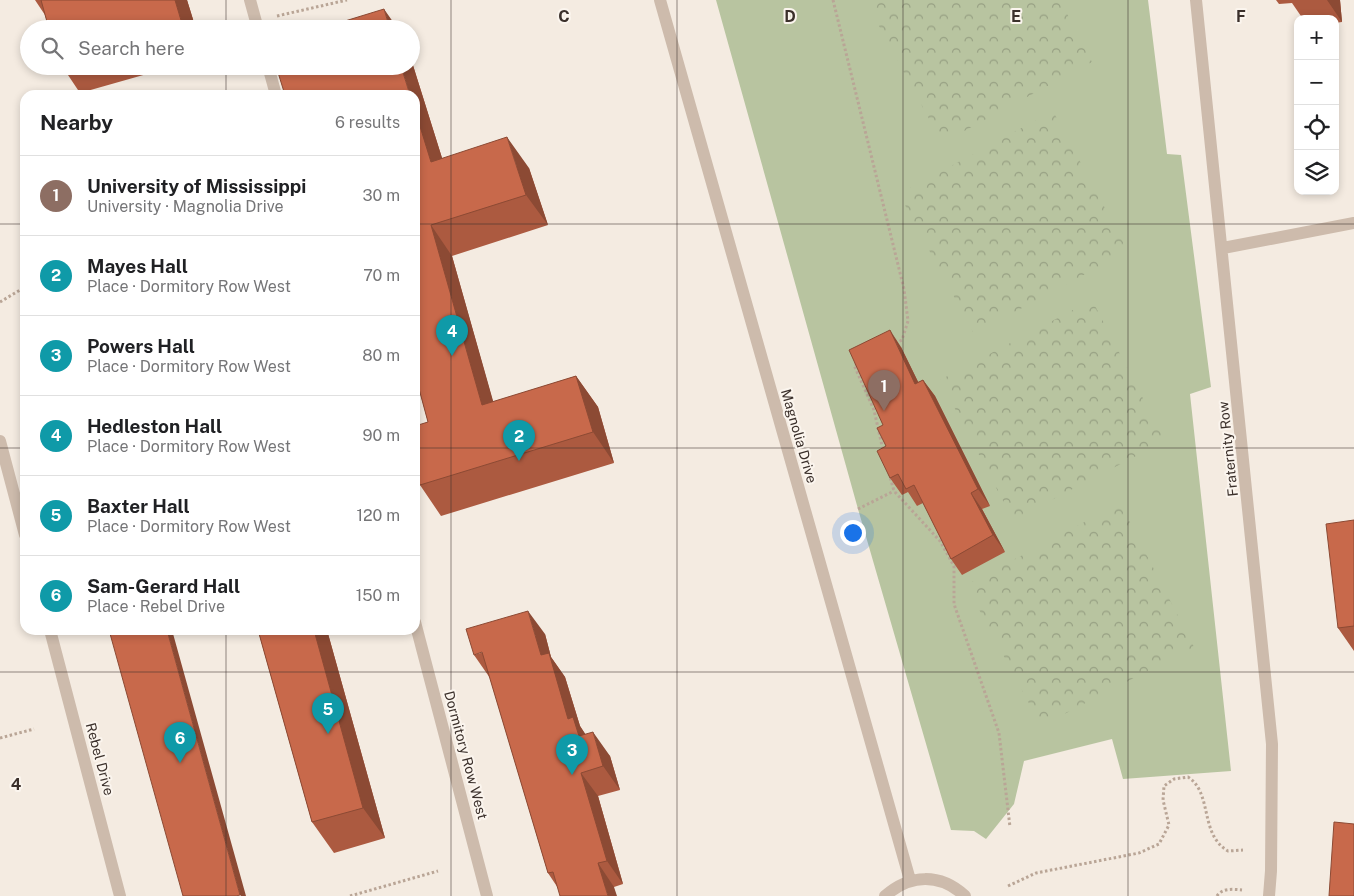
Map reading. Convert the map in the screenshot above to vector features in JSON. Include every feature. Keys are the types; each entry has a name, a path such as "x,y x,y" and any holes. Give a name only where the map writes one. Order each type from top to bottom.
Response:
{"street":[{"path":"250,0 256,20"},
{"name":"Magnolia Drive","path":"660,0 910,880"},
{"name":"Fraternity Row","path":"1196,0 1223,248 1272,744 1269,896"},
{"path":"270,75 275,90"},
{"path":"1223,248 1354,223"},
{"path":"0,441 20,516"},
{"name":"Rebel Drive","path":"51,635 120,896"},
{"name":"Dormitory Row West","path":"418,635 487,896"},
{"path":"885,896 895,887 910,880 925,878 940,880 953,886 965,896"}],"path":[{"path":"274,17 347,0"},
{"path":"833,0 904,289 908,321 902,340 894,344"},
{"path":"0,302 20,290"},
{"path":"862,361 854,365 874,410 885,457"},
{"path":"887,466 894,492 940,541 954,566 954,604 999,734 1010,828"},
{"path":"858,509 894,492"},
{"path":"0,738 34,729"},
{"path":"1008,886 1036,873 1139,853 1159,844 1169,825 1163,800 1164,786 1174,779 1188,777 1194,781 1202,798 1214,840 1228,851 1243,850"},
{"path":"350,896 438,871"},
{"path":"1217,896 1219,892 1231,888 1242,890"}],"green space":[{"path":"716,0 1148,0 1167,154 1181,155 1211,387 1190,394 1231,771 1123,779 1112,739 1024,761 1014,804 986,839 974,831 951,830 858,509"},
{"path":"865,0 1060,0 1092,62 942,143"},
{"path":"1053,111 1128,251 974,334 899,194"},
{"path":"1092,300 1165,441 1013,520 940,380"},
{"path":"1120,503 1194,647 1041,726 966,585"}],"building":[{"path":"41,0 175,0 181,20 47,20"},
{"path":"384,9 387,20 348,20"},
{"path":"279,75 404,75 408,90 283,90"},
{"path":"420,126 431,162 507,137 526,195 431,225 482,405 576,376 593,432 420,485 420,424 428,422 420,392"},
{"path":"890,330 915,384 923,380 978,489 971,493 993,535 951,559 914,485 906,489 898,474 890,478 877,451 886,446 877,428 883,425 849,350"},
{"path":"1354,520 1354,626 1338,628 1326,524"},
{"path":"528,611 541,655 549,653 568,719 573,717 579,736 593,732 603,766 581,773 607,861 598,863 608,896 560,896 553,872 548,873 482,652 474,655 466,629"},
{"path":"110,635 168,635 240,895 183,896"},
{"path":"259,635 315,635 363,808 312,822"},
{"path":"1334,822 1354,824 1354,896 1329,896"}],"place":[{"name":"Hedleston Hall","path":"452,356"},
{"name":"University of Mississippi","path":"884,411"},
{"name":"Mayes Hall","path":"519,461"},
{"name":"Baxter Hall","path":"328,734"},
{"name":"Sam-Gerard Hall","path":"180,763"},
{"name":"Powers Hall","path":"572,775"}]}
